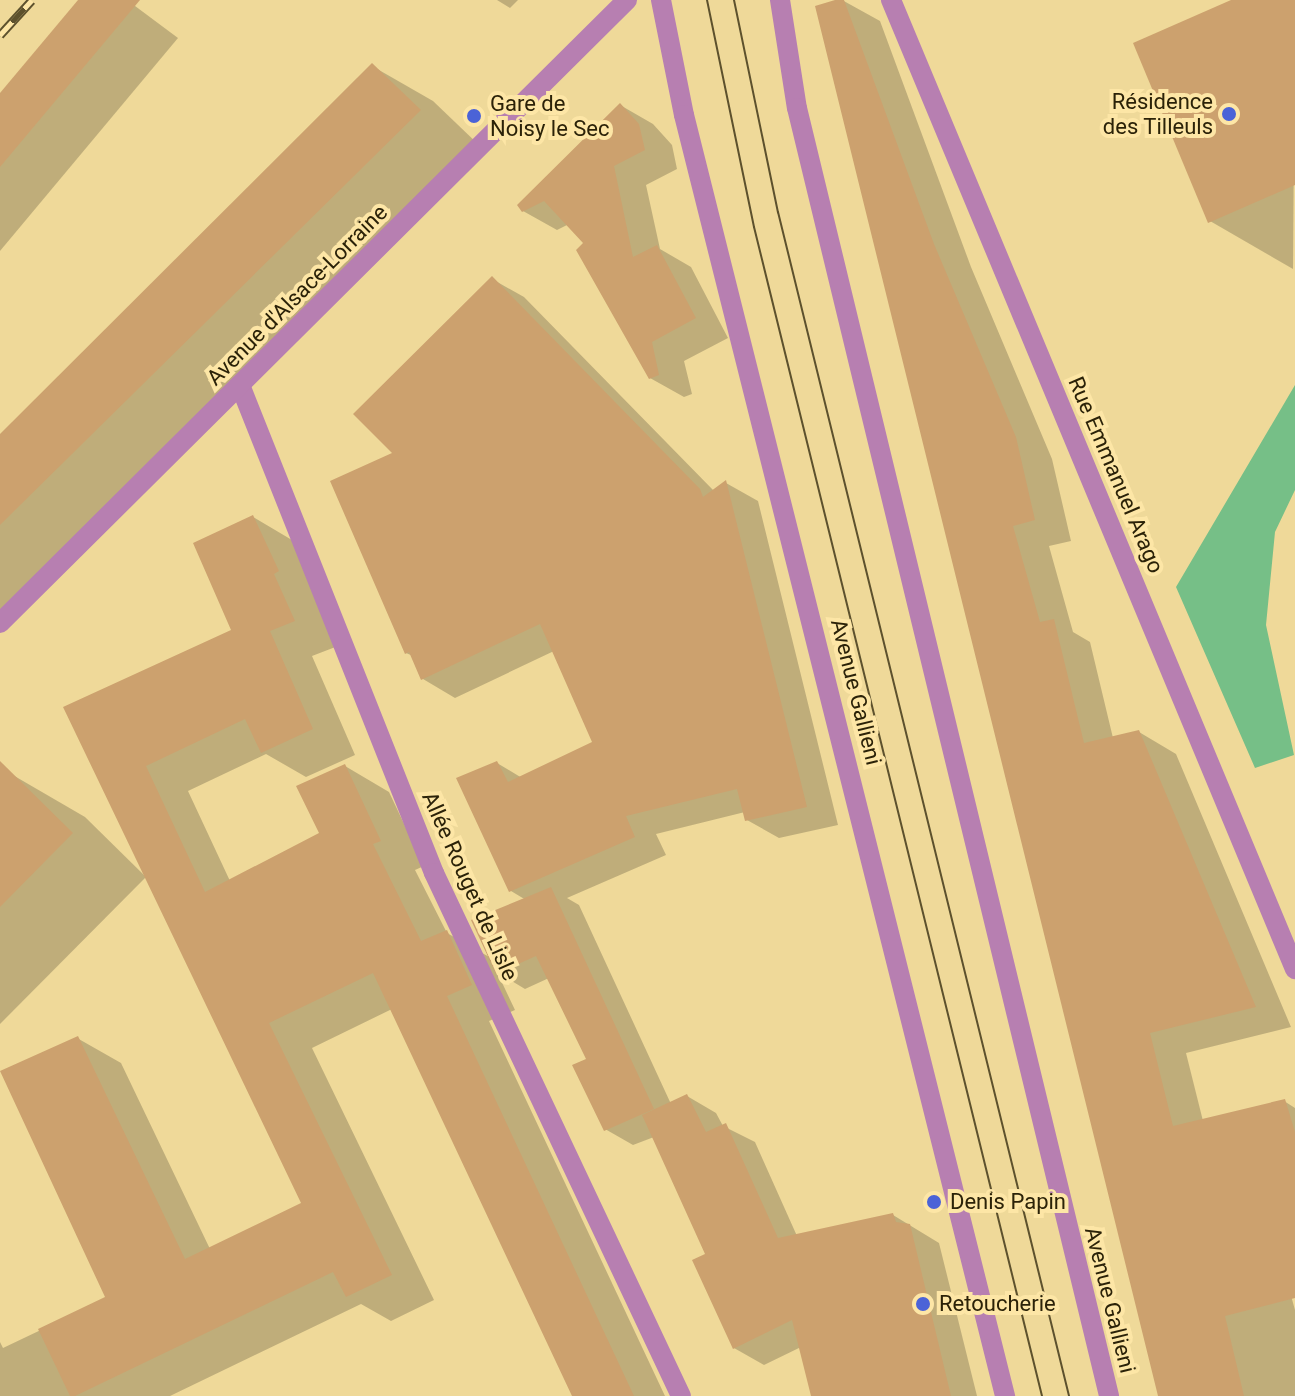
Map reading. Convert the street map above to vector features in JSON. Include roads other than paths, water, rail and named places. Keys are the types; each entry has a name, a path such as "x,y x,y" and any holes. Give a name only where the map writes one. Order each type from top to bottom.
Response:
{"street":[{"name":"Avenue d'Alsace-Lorraine","path":"0,623 627,0"},
{"name":"Avenue Gallieni","path":"661,0 684,115 1005,1396"},
{"name":"Avenue Gallieni","path":"780,0 797,108 1109,1396"},
{"name":"Rue Emmanuel Arago","path":"891,0 1295,969"},
{"name":"Allée Rouget de Lisle","path":"240,385 434,873 681,1396"}],"tram line":[{"path":"707,0 754,227 1042,1396"},
{"path":"734,0 778,212 1069,1396"}],"railway":[{"path":"0,35 32,0"}],"place":[{"name":"Résidence des Tilleuls","path":"1229,114"},
{"name":"Gare de Noisy le Sec","path":"474,116"},
{"name":"Denis Papin","path":"934,1202"},
{"name":"Retoucherie","path":"923,1304"}]}
